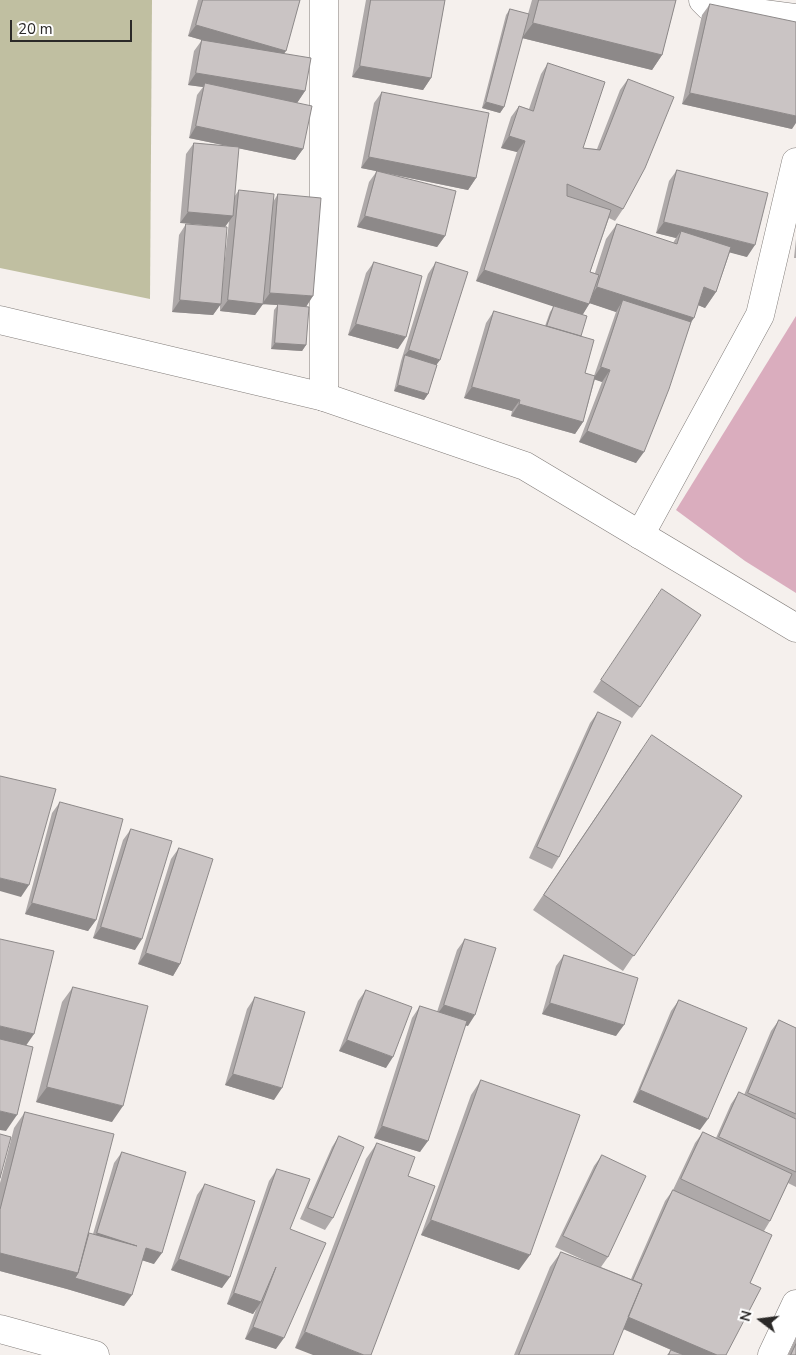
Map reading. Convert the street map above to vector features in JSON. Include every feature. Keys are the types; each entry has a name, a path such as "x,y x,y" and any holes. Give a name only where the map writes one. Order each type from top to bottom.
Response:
{"street":[{"path":"324,0 324,397"},
{"path":"703,0 710,7 796,18"},
{"path":"640,535 760,315 796,162"},
{"path":"0,320 324,397 525,466 796,628"},
{"path":"772,1355 796,1304"},
{"path":"0,1330 95,1355"}],"green space":[{"path":"0,0 152,0 150,299 0,268"}],"shaded area":[{"path":"796,316 796,593 745,561 676,510"}],"building":[{"path":"203,0 300,0 286,51 196,25"},
{"path":"371,0 445,0 431,78 360,66"},
{"path":"539,0 676,0 662,55 533,23"},
{"path":"710,4 796,22 796,116 690,93"},
{"path":"510,9 529,14 504,107 486,102"},
{"path":"202,40 311,58 305,91 196,73"},
{"path":"548,63 605,82 583,148 600,150 628,79 674,97 645,168 623,209 567,184 567,196 611,210 590,272 599,275 589,304 484,270 525,141 509,136 519,106 533,111"},
{"path":"205,83 312,106 303,149 196,126"},
{"path":"382,92 489,113 476,178 369,157"},
{"path":"194,143 239,147 233,216 188,212"},
{"path":"677,170 768,193 755,245 664,222"},
{"path":"377,171 456,191 445,236 365,216"},
{"path":"239,190 274,194 263,304 228,300"},
{"path":"278,194 321,198 313,296 270,293"},
{"path":"186,224 227,227 221,304 180,300"},
{"path":"617,224 677,244 681,231 731,247 716,292 704,287 694,318 597,287"},
{"path":"374,262 422,276 406,337 356,324"},
{"path":"436,262 468,272 440,360 409,350"},
{"path":"623,300 691,322 669,389 644,452 587,431 610,370 601,367"},
{"path":"278,304 309,307 306,345 275,343"},
{"path":"554,306 587,316 581,336 547,326"},
{"path":"494,311 594,340 585,373 595,376 583,422 519,404 520,400 472,387"},
{"path":"405,355 437,365 428,394 398,385"},
{"path":"662,589 701,615 640,707 601,680"},
{"path":"598,712 621,722 559,857 537,847"},
{"path":"652,735 742,796 634,956 544,895"},
{"path":"0,776 56,789 29,885 0,878"},
{"path":"60,802 123,819 96,920 32,903"},
{"path":"131,829 172,841 142,939 101,927"},
{"path":"179,848 213,859 180,964 146,953"},
{"path":"0,939 54,951 34,1034 0,1026"},
{"path":"465,939 496,948 475,1015 444,1005"},
{"path":"564,955 638,978 624,1025 550,1003"},
{"path":"73,987 148,1006 123,1106 47,1087"},
{"path":"366,990 412,1007 393,1057 347,1040"},
{"path":"255,997 305,1012 282,1088 233,1074"},
{"path":"679,1000 747,1028 708,1119 640,1090"},
{"path":"420,1006 467,1021 428,1141 382,1126"},
{"path":"779,1020 796,1028 796,1114 748,1093"},
{"path":"0,1039 33,1047 17,1115 0,1111"},
{"path":"481,1080 580,1115 530,1255 431,1220"},
{"path":"739,1092 796,1119 796,1172 719,1137"},
{"path":"25,1112 114,1134 78,1273 0,1253 0,1210"},
{"path":"703,1132 792,1174 770,1221 681,1179"},
{"path":"0,1134 11,1137 0,1178"},
{"path":"339,1136 364,1147 333,1218 308,1208"},
{"path":"377,1143 415,1157 408,1176 435,1186 371,1355 364,1355 305,1332"},
{"path":"122,1152 186,1172 162,1253 146,1248 132,1295 75,1278 89,1233 137,1246 97,1233"},
{"path":"602,1155 646,1176 608,1257 563,1236"},
{"path":"277,1169 310,1179 290,1229 326,1243 284,1338 253,1327 276,1267 261,1302 234,1293"},
{"path":"205,1184 255,1201 230,1277 179,1259"},
{"path":"673,1190 772,1235 750,1283 761,1288 726,1355 717,1355 628,1317 642,1284 633,1280"},
{"path":"561,1252 642,1284 613,1355 519,1355"},
{"path":"796,1344 796,1355 791,1355"},
{"path":"671,1350 684,1355 669,1355"}]}
